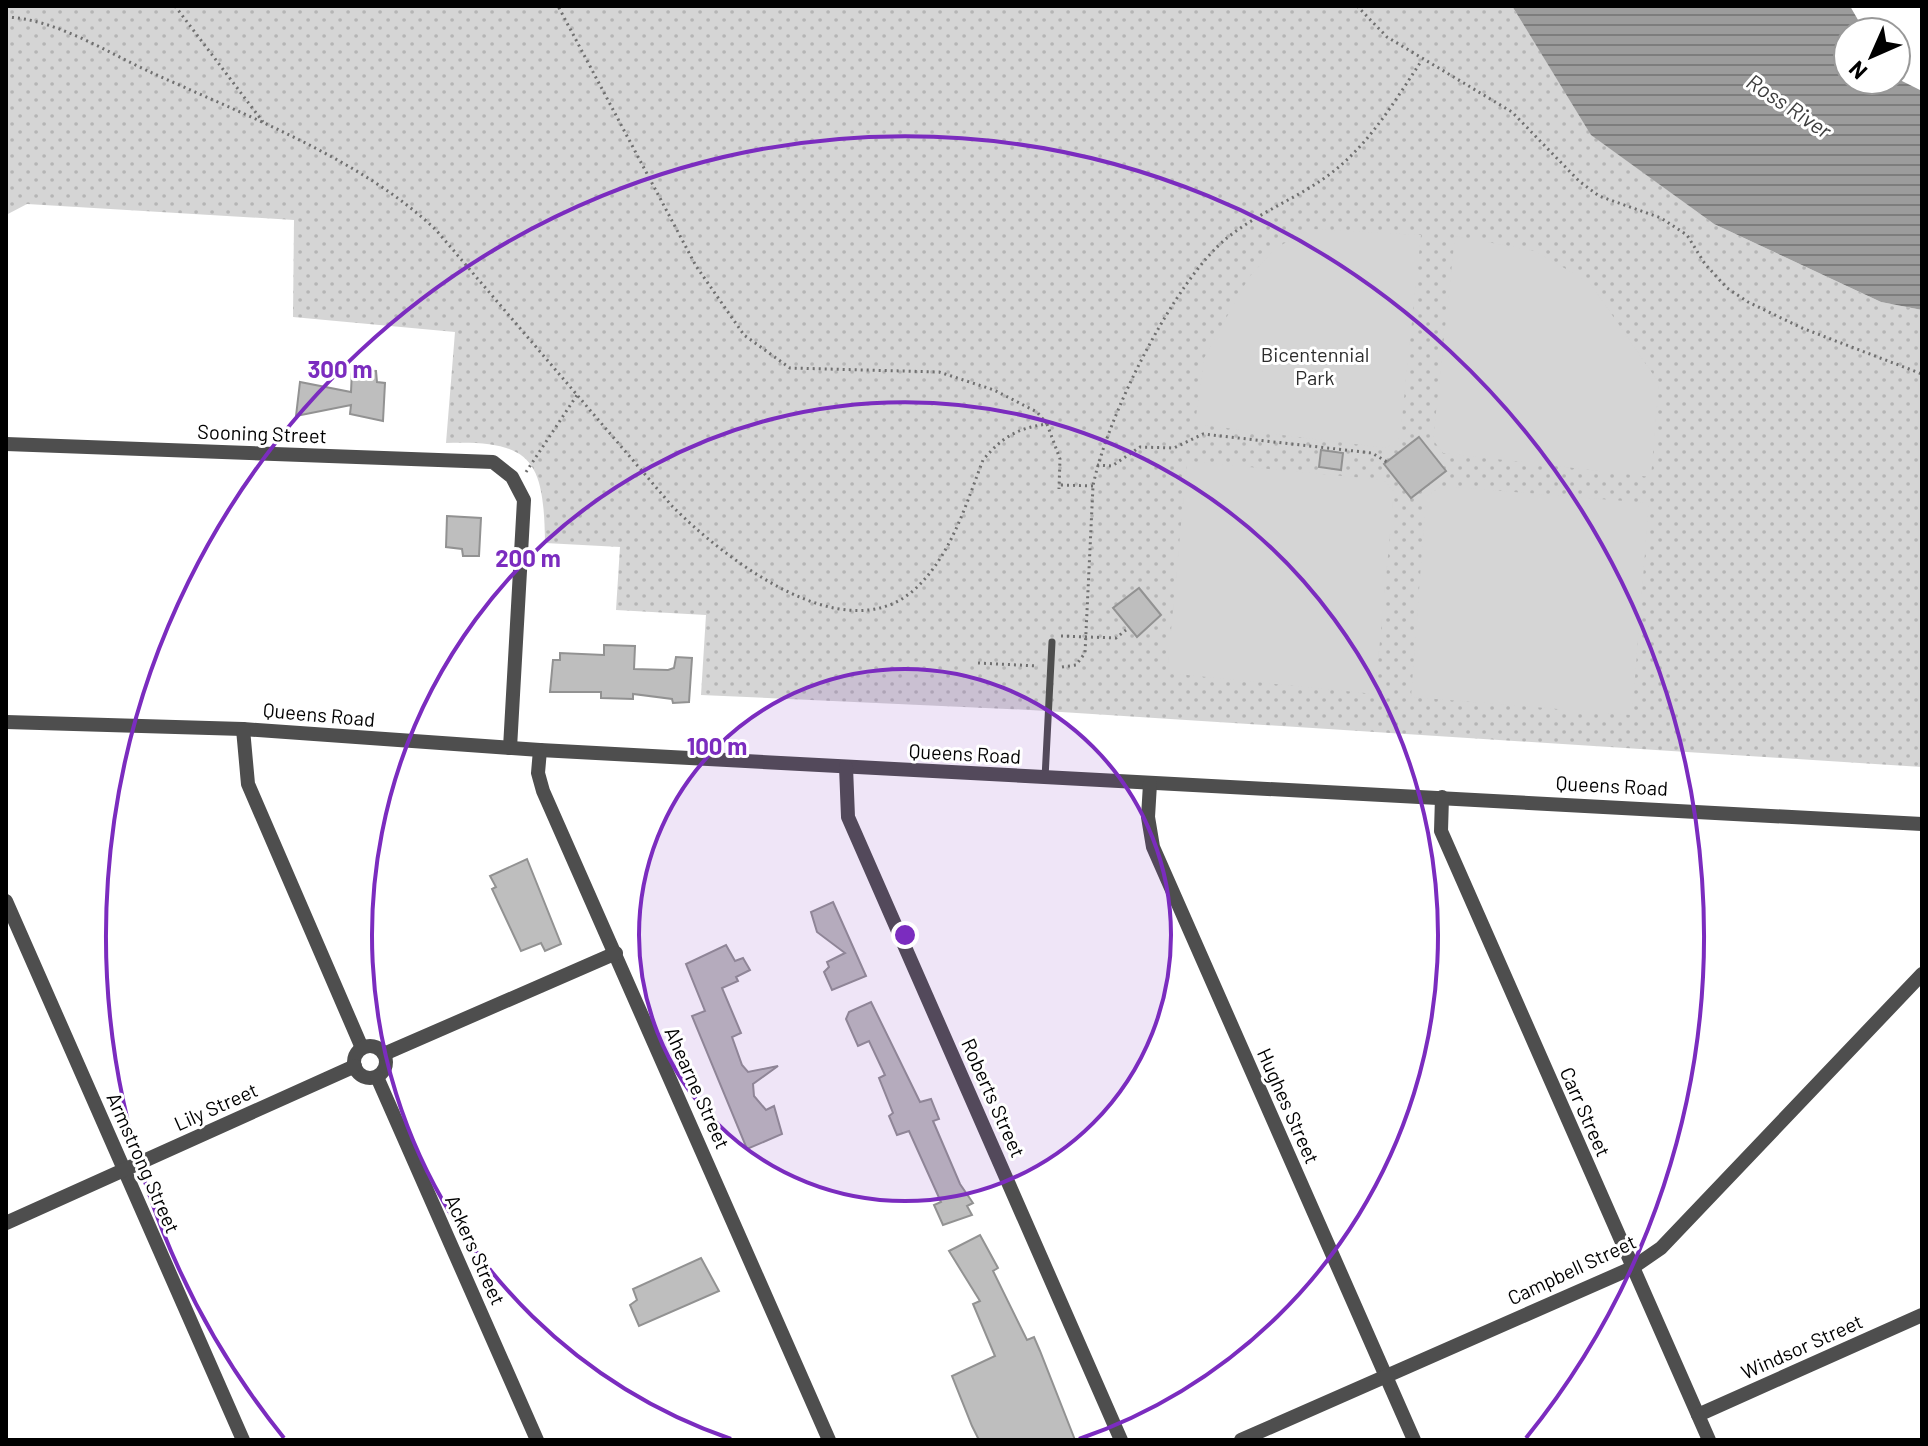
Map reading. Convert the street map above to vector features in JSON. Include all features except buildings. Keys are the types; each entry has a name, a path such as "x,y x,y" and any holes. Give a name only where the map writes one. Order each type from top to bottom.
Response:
{"street":[{"name":"Sooning Street","path":"6,444 493,462 513,479"},
{"path":"510,748 524,500 513,479"},
{"name":"Queens Road","path":"6,722 243,729 540,750 1922,824"},
{"path":"243,729 248,784 362,1048"},
{"name":"Ahearne Street","path":"540,750 538,773 543,791 829,1440"},
{"name":"Roberts Street","path":"846,767 848,817 1121,1440"},
{"name":"Hughes Street","path":"1150,784 1148,817 1153,847 1414,1440"},
{"name":"Carr Street","path":"1442,797 1441,831 1709,1440"},
{"name":"Armstrong Street","path":"6,901 243,1440"},
{"path":"384,1054 616,953"},
{"name":"Campbell Street","path":"1241,1440 1632,1268 1661,1248 1922,974"},
{"path":"372,1046 384,1054 386,1065 377,1077 366,1078 355,1066 355,1056 362,1048 372,1046"},
{"name":"Lily Street","path":"6,1223 355,1066"},
{"name":"Ackers Street","path":"377,1077 537,1440"},
{"name":"Windsor Street","path":"1698,1415 1922,1315"}],"lane":[{"path":"1045,778 1052,639"}],"path":[{"path":"175,6 265,125"},
{"path":"558,6 696,266 744,335 790,368 939,372 994,390 1037,412 1047,424 1060,459 1059,487 1093,486"},
{"path":"1357,6 1387,37 1512,112 1579,181 1599,196 1661,218 1687,235 1720,280 1748,302 1802,328 1922,374"},
{"path":"6,17 61,31 265,125 409,204 436,230 672,506 706,541 778,589 808,601 848,608 873,608 895,603 915,589 945,549 983,460 1006,436 1023,428 1047,424"},
{"path":"1062,667 1082,661 1087,638 1093,486 1097,465 1109,431 1185,283 1227,238 1325,178 1349,159 1371,134 1422,60"},
{"path":"513,479 533,465 577,395"},
{"path":"1097,465 1112,466 1140,447 1174,448 1203,434 1372,453 1387,462"},
{"path":"1052,639 1116,638 1126,630"},
{"path":"978,663 1039,666"}],"green space":[{"name":"Bicentennial Park","path":"6,6 1512,6 1592,135 1714,224 1881,302 1922,310 1922,767 1030,710 701,695 706,615 616,610 620,547 545,543 541,492 536,474 527,461 515,451 498,446 446,443 455,332 293,317 294,220 27,204 6,215"},
{"path":"1310,229 1421,235 1400,437 1387,448 1195,424 1204,358 1249,277 1276,248"},
{"path":"1455,236 1535,251 1590,283 1659,383 1651,477 1443,453 1433,440"},
{"path":"1187,461 1384,480 1394,492 1375,694 1167,673"},
{"path":"1441,486 1649,503 1632,715 1411,697 1426,497"}],"water":[{"name":"Ross River","path":"1512,6 1850,6 1856,16 1832,16 1832,96 1912,96 1912,86 1922,91 1922,310 1881,302 1714,224 1591,135"}]}
